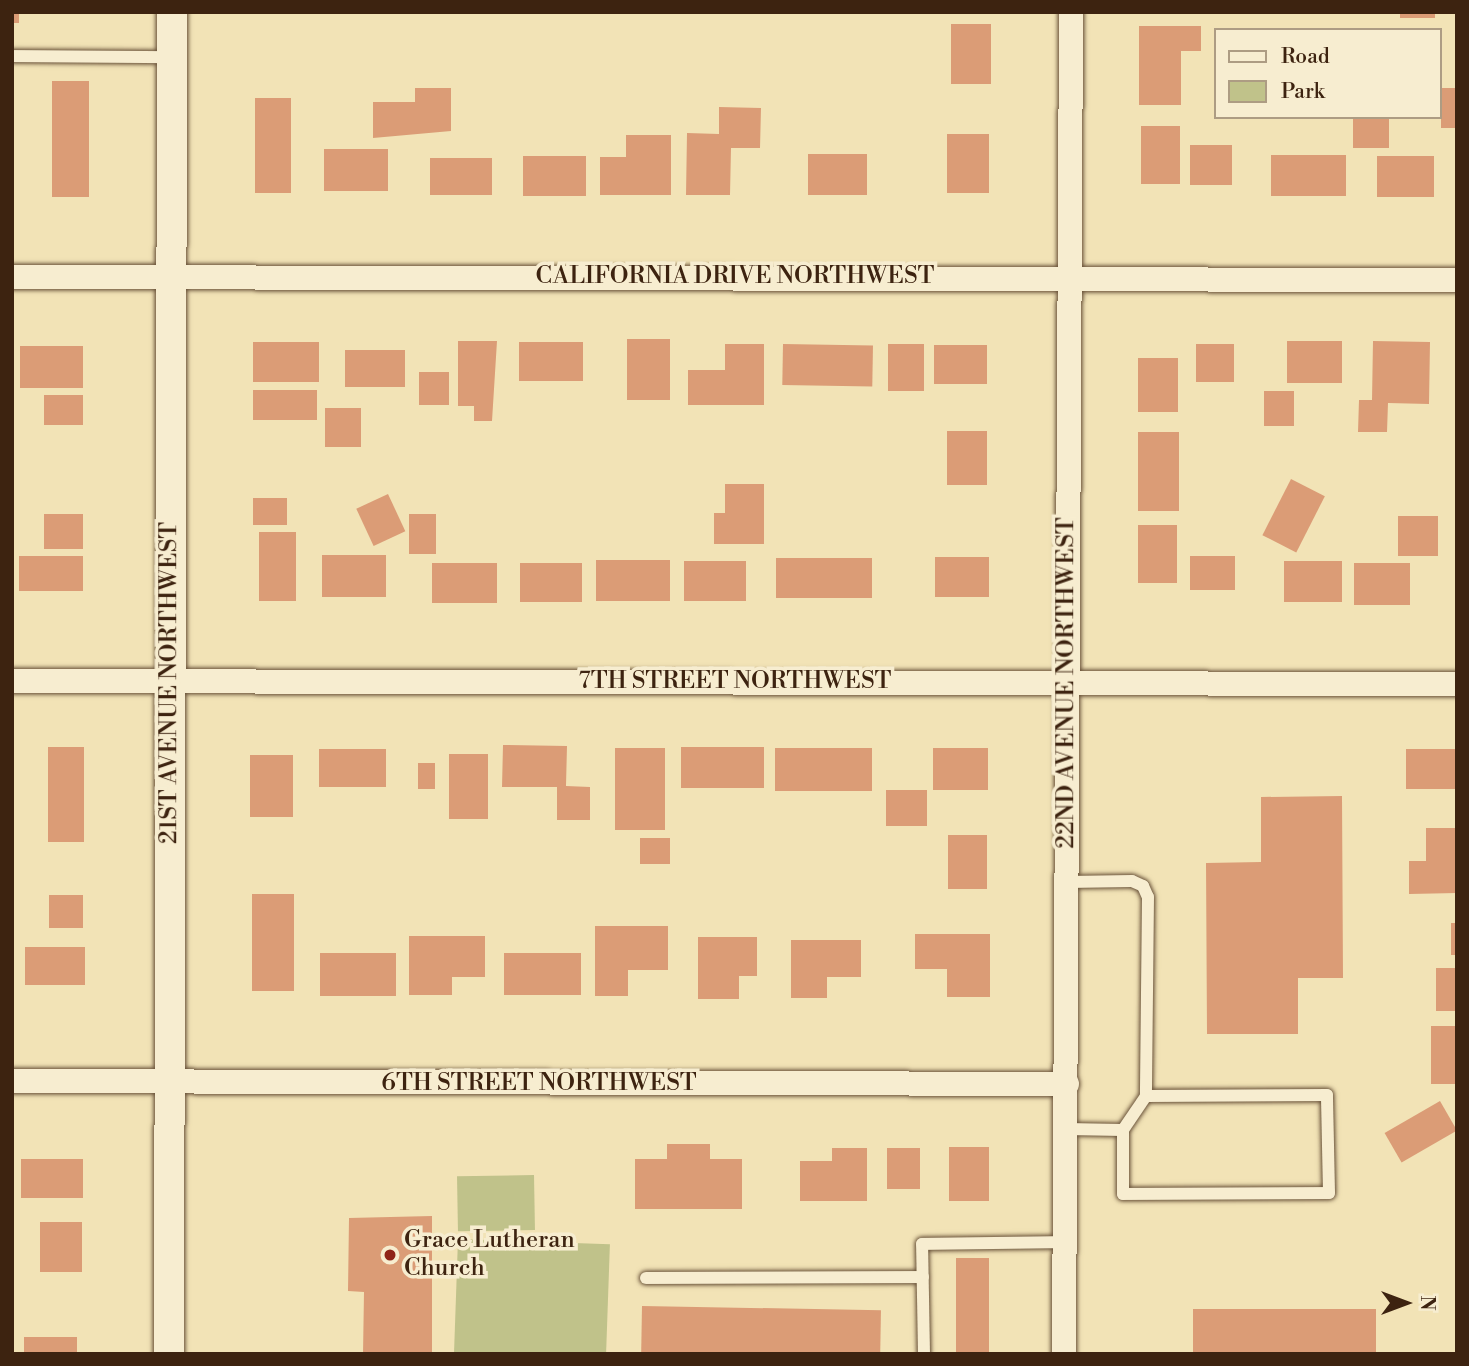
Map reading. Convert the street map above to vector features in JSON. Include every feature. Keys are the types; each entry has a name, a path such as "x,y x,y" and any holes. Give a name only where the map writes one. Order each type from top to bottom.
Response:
{"street":[{"name":"21ST AVENUE NORTHWEST","path":"169,1354 169,277 173,12"},
{"name":"22ND AVENUE NORTHWEST","path":"1064,1354 1071,12"},
{"name":"CALIFORNIA DRIVE NORTHWEST","path":"12,277 1068,276 1457,280"},
{"name":"7TH STREET NORTHWEST","path":"12,681 1067,681 1457,684"},
{"name":"6TH STREET NORTHWEST","path":"12,1081 1066,1084"}],"lane":[{"path":"12,57 172,57"},
{"path":"1066,882 1132,881 1147,897 1146,1096 1123,1130 1123,1194 1329,1193 1327,1095 1146,1096"},
{"path":"1066,1129 1123,1130"},
{"path":"925,1354 922,1244 1065,1242"},
{"path":"646,1278 923,1277"}],"green space":[{"path":"534,1175 535,1230 458,1231 457,1176"},
{"path":"458,1239 610,1244 606,1354 454,1354"}],"building":[{"path":"12,12 19,12 19,23 12,23"},
{"path":"1400,12 1435,12 1435,18 1400,18"},
{"path":"951,24 991,24 991,84 951,84"},
{"path":"1139,26 1201,26 1201,51 1181,51 1181,105 1139,105"},
{"path":"52,81 89,81 89,197 52,197"},
{"path":"415,88 451,88 451,131 373,138 373,102 415,102"},
{"path":"1441,88 1457,88 1457,128 1441,128"},
{"path":"255,98 291,98 291,193 255,193"},
{"path":"719,107 761,108 760,148 731,148 730,195 686,195 687,133 719,134"},
{"path":"1353,119 1389,119 1389,148 1353,148"},
{"path":"1141,126 1180,126 1180,184 1141,184"},
{"path":"947,134 989,134 989,193 947,193"},
{"path":"626,135 671,135 671,195 600,195 600,157 626,157"},
{"path":"1190,145 1232,145 1232,185 1190,185"},
{"path":"324,149 388,149 388,191 324,191"},
{"path":"808,154 867,154 867,195 808,195"},
{"path":"1271,155 1346,155 1346,196 1271,196"},
{"path":"523,156 586,156 586,196 523,196"},
{"path":"1377,156 1434,156 1434,197 1377,197"},
{"path":"430,158 492,158 492,195 430,195"},
{"path":"627,339 670,339 670,400 627,400"},
{"path":"458,341 497,341 492,421 474,421 474,406 458,406"},
{"path":"1287,341 1342,341 1342,383 1287,383"},
{"path":"1373,341 1430,342 1429,404 1388,403 1387,432 1358,432 1359,400 1372,400"},
{"path":"253,342 319,342 319,382 253,382"},
{"path":"519,342 583,342 583,381 519,381"},
{"path":"725,344 764,344 764,405 688,405 688,370 725,370"},
{"path":"783,344 873,346 872,387 782,385"},
{"path":"888,344 924,344 924,391 888,391"},
{"path":"1196,344 1234,344 1234,382 1196,382"},
{"path":"934,345 987,345 987,384 934,384"},
{"path":"20,346 83,346 83,388 20,388"},
{"path":"345,350 405,350 405,387 345,387"},
{"path":"1138,358 1178,358 1178,412 1138,412"},
{"path":"419,372 449,372 449,405 419,405"},
{"path":"253,390 317,390 317,420 253,420"},
{"path":"1264,391 1294,391 1294,426 1264,426"},
{"path":"44,395 83,395 83,425 44,425"},
{"path":"325,408 361,408 361,447 325,447"},
{"path":"947,431 987,431 987,485 947,485"},
{"path":"1138,432 1179,432 1179,511 1138,511"},
{"path":"1291,479 1325,496 1296,552 1262,535"},
{"path":"725,484 764,484 764,544 714,544 714,513 725,513"},
{"path":"388,494 405,531 374,546 356,509"},
{"path":"253,498 287,498 287,525 253,525"},
{"path":"44,514 83,514 83,549 44,549"},
{"path":"409,514 436,514 436,554 409,554"},
{"path":"1398,516 1438,516 1438,556 1398,556"},
{"path":"1138,525 1177,525 1177,583 1138,583"},
{"path":"259,532 296,532 296,601 259,601"},
{"path":"322,555 386,555 386,597 322,597"},
{"path":"19,556 83,556 83,591 19,591"},
{"path":"1190,556 1235,556 1235,590 1190,590"},
{"path":"935,557 989,557 989,597 935,597"},
{"path":"776,558 872,558 872,598 776,598"},
{"path":"596,560 670,560 670,601 596,601"},
{"path":"684,561 746,561 746,601 684,601"},
{"path":"1284,561 1342,561 1342,602 1284,602"},
{"path":"432,563 497,563 497,603 432,603"},
{"path":"520,563 582,563 582,602 520,602"},
{"path":"1354,563 1410,563 1410,605 1354,605"},
{"path":"503,745 567,746 566,786 590,787 590,820 557,820 557,787 502,787"},
{"path":"48,747 84,747 84,842 48,842"},
{"path":"681,747 764,747 764,788 681,788"},
{"path":"615,748 665,748 665,830 615,830"},
{"path":"775,748 872,748 872,791 775,791"},
{"path":"933,748 988,748 988,790 933,790"},
{"path":"319,749 386,749 386,787 319,787"},
{"path":"1406,749 1457,749 1457,789 1406,789"},
{"path":"449,754 488,754 488,819 449,819"},
{"path":"250,755 293,755 293,817 250,817"},
{"path":"418,763 435,763 435,789 418,789"},
{"path":"886,790 927,790 927,826 886,826"},
{"path":"1342,796 1343,978 1298,978 1298,1034 1207,1034 1206,863 1261,862 1261,797"},
{"path":"1426,828 1457,828 1457,893 1409,894 1409,861 1426,861"},
{"path":"948,835 987,835 987,889 948,889"},
{"path":"640,838 670,838 670,864 640,864"},
{"path":"252,894 294,894 294,991 252,991"},
{"path":"49,895 83,895 83,928 49,928"},
{"path":"1451,923 1457,923 1457,955 1451,955"},
{"path":"595,926 668,926 668,970 628,970 628,996 595,996"},
{"path":"915,934 990,934 990,997 947,997 947,969 915,969"},
{"path":"409,936 485,936 485,977 452,977 452,995 409,995"},
{"path":"698,937 757,937 757,976 739,976 739,999 698,999"},
{"path":"791,940 861,940 861,977 827,977 827,998 791,998"},
{"path":"25,947 85,947 85,985 25,985"},
{"path":"320,953 396,953 396,996 320,996"},
{"path":"504,953 581,953 581,995 504,995"},
{"path":"1436,968 1457,968 1457,1011 1436,1011"},
{"path":"1431,1026 1457,1026 1457,1084 1431,1084"},
{"path":"1440,1101 1457,1130 1402,1162 1385,1133"},
{"path":"667,1144 710,1144 710,1159 742,1159 742,1209 635,1209 635,1159 667,1159"},
{"path":"949,1147 989,1147 989,1201 949,1201"},
{"path":"832,1148 867,1148 867,1201 800,1201 800,1161 832,1161"},
{"path":"887,1148 920,1148 920,1189 887,1189"},
{"path":"21,1159 83,1159 83,1198 21,1198"},
{"name":"Grace Lutheran Church","path":"432,1216 432,1354 363,1354 364,1292 348,1291 349,1218"},
{"path":"40,1222 82,1222 82,1272 40,1272"},
{"path":"956,1258 989,1258 989,1354 956,1354"},
{"path":"642,1306 881,1310 880,1354 641,1354"},
{"path":"1193,1309 1376,1309 1376,1354 1193,1354"},
{"path":"24,1337 77,1337 77,1354 24,1354"}],"place":[{"name":"Grace Lutheran Church","path":"390,1255"}]}
